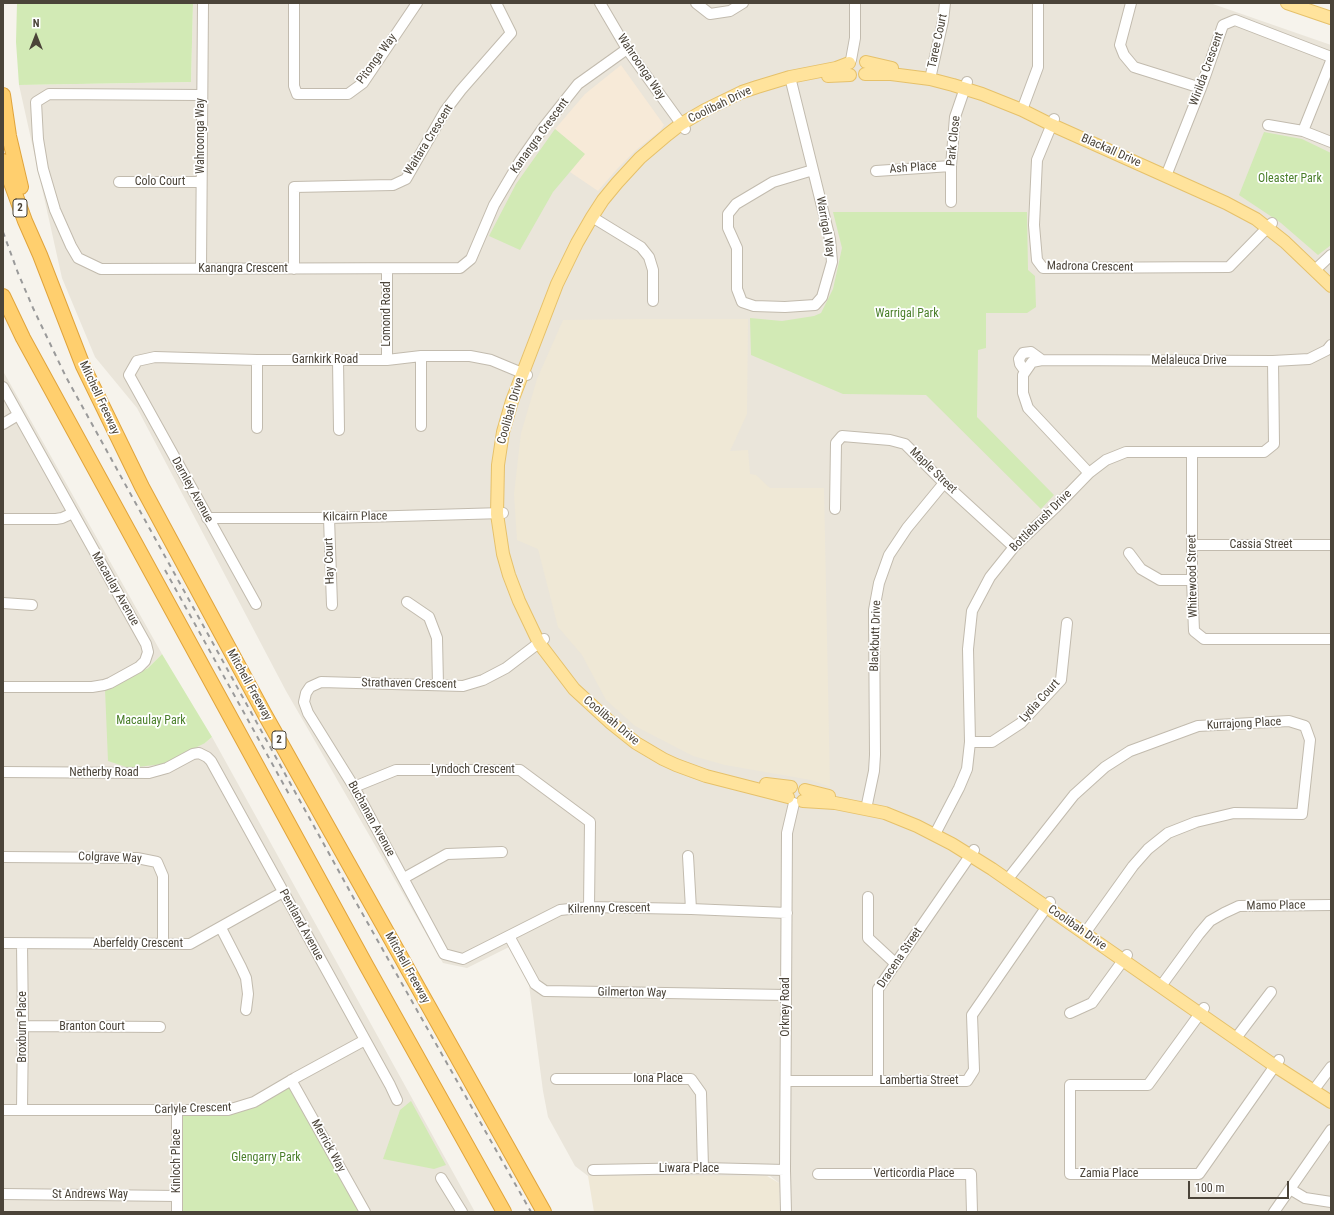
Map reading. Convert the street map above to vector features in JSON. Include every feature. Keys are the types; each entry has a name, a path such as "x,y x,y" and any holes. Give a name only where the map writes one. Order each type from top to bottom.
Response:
{"highway":[{"path":"3,95 9,136 18,179 40,255"},
{"name":"Mitchell Freeway","path":"3,161 25,221 40,255 83,366 142,487 264,714 544,1212"},
{"path":"3,296 23,338 354,944 504,1212"}],"main road":[{"path":"1287,3 1331,18"},
{"name":"Blackall Drive","path":"857,65 886,67 965,85 1023,107 1053,122 1168,173 1232,199 1294,242 1331,286"},
{"name":"Coolibah Drive","path":"857,65 836,68 791,80 741,98 683,127 632,174 595,219 524,373 507,439 500,513 519,588 541,641 585,692 614,719 653,746 672,756 708,771 774,786 796,795 867,806 900,813 972,852 1237,1036 1315,1088 1331,1102"},
{"name":"Blackall Drive","path":"1317,268 1331,278"},
{"name":"Coolibah Drive","path":"1315,1088 1331,1095"}],"street":[{"name":"Wahroonga Way","path":"201,268 202,3"},
{"name":"Pitonga Way","path":"294,3 294,86 297,94 348,94 362,83 417,3"},
{"name":"Waitara Crescent","path":"294,268 294,187 393,185 406,179 445,111 461,90 511,33 496,3"},
{"path":"696,3 710,14 730,11 742,3"},
{"path":"854,3 857,65"},
{"name":"Taree Court","path":"930,76 943,21 945,3"},
{"path":"1023,107 1038,67 1038,3"},
{"path":"1131,3 1120,45 1124,55 1134,67 1201,88"},
{"name":"Wahroonga Way","path":"602,4 628,49 683,127"},
{"name":"Wirilda Crescent","path":"1168,173 1201,88 1223,25 1235,20 1331,57"},
{"name":"Kanangra Crescent","path":"201,95 49,94 36,102 38,139 43,169 55,210 78,258 101,268 460,268 471,258 494,205 520,161 543,128 578,84 628,49"},
{"path":"1303,130 1331,61"},
{"name":"Warrigal Way","path":"791,80 830,239 832,262 822,297 815,305 785,307 754,306 742,302 737,289 737,248 728,228 728,214 736,204 773,182 813,170"},
{"name":"Park Close","path":"951,202 951,166 955,117 965,85"},
{"name":"Madrona Crescent","path":"1053,122 1037,160 1034,225 1038,260 1043,268 1229,267 1270,226"},
{"path":"1268,125 1303,130 1331,142"},
{"name":"Ash Place","path":"876,171 951,166"},
{"name":"Colo Court","path":"119,182 201,182"},
{"path":"595,219 640,247 649,257 653,270 653,301"},
{"path":"1317,268 1331,255"},
{"name":"Lomond Road","path":"387,268 387,360"},
{"name":"Melaleuca Drive","path":"1089,473 1028,408 1023,393 1023,375 1032,362 1042,360 1274,361 1309,359 1327,350 1331,345"},
{"path":"421,356 421,426"},
{"name":"Garnkirk Road","path":"129,375 137,361 155,357 257,360 387,360 421,356 481,357 524,373"},
{"path":"257,360 257,428"},
{"path":"338,360 339,430"},
{"name":"Bottlebrush Drive","path":"936,832 965,777 967,769 970,742 968,649 972,611 990,577 1014,547 1089,473 1106,460 1126,452 1264,452 1274,444 1274,361"},
{"name":"Darnley Avenue","path":"129,375 256,604"},
{"name":"Macaulay Avenue","path":"3,387 146,644 148,652 145,661 139,667 104,685 92,687 3,687"},
{"path":"3,424 18,415"},
{"name":"Maple Street","path":"835,509 836,443 842,436 890,440 905,444 944,483 1014,547"},
{"name":"Whitewood Street","path":"1192,453 1192,580 1194,631 1204,639 1331,639"},
{"name":"Blackbutt Drive","path":"867,806 874,771 875,755 874,610 879,583 889,555 907,528 944,483"},
{"path":"3,519 56,519 65,517 72,513"},
{"name":"Kilcairn Place","path":"207,518 329,518 500,513"},
{"name":"Hay Court","path":"329,518 332,605"},
{"name":"Cassia Street","path":"1192,545 1331,545"},
{"path":"1129,553 1141,569 1160,580 1192,580"},
{"path":"407,602 429,617 437,638 438,685"},
{"path":"3,603 32,605"},
{"name":"Lydia Court","path":"970,742 992,742 1021,723 1061,680 1066,623"},
{"name":"Strathaven Crescent","path":"310,687 321,682 463,686 483,680 506,668 541,641"},
{"name":"Buchanan Avenue","path":"310,687 306,693 304,702 308,713 354,788 444,954"},
{"name":"Kurrajong Place","path":"1009,878 1074,794 1105,768 1130,751 1198,726 1289,721 1304,726 1310,740 1302,814 1234,813 1196,822 1168,833 1148,849 1133,866 1086,931"},
{"name":"Netherby Road","path":"3,772 149,772 167,768 193,754 202,754"},
{"name":"Pentland Avenue","path":"202,754 211,761 397,1100"},
{"name":"Lyndoch Crescent","path":"354,788 396,770 520,770 590,822 589,908"},
{"name":"Orkney Road","path":"786,1212 787,833 796,795"},
{"path":"404,878 447,854 502,852"},
{"name":"Dracena Street","path":"878,1081 878,989 972,852"},
{"path":"688,856 691,908"},
{"name":"Colgrave Way","path":"3,857 137,858 157,862 163,876 163,943"},
{"name":"Aberfeldy Crescent","path":"3,943 190,944 283,892"},
{"path":"868,897 868,938 896,964"},
{"name":"Lambertia Street","path":"786,1081 967,1081 974,1070 972,1015 1049,905"},
{"name":"Mamo Place","path":"1163,984 1202,930 1210,921 1224,913 1239,906 1331,905"},
{"name":"Kilrenny Crescent","path":"444,954 463,959 560,910 589,908 691,908 787,913"},
{"path":"221,928 246,978 248,994 246,1010"},
{"name":"Gilmerton Way","path":"509,936 535,984 545,992 786,995"},
{"name":"Broxburn Place","path":"22,944 22,1110"},
{"path":"1070,1013 1092,1003 1125,957"},
{"path":"1237,1036 1271,992"},
{"name":"Zamia Place","path":"1202,1011 1148,1085 1070,1085 1070,1174 1199,1174 1277,1063"},
{"name":"Branton Court","path":"23,1026 160,1027"},
{"name":"Carlyle Crescent","path":"3,1110 228,1110 254,1102 365,1040"},
{"path":"1315,1088 1331,1067"},
{"name":"Iona Place","path":"556,1079 690,1079 701,1093 703,1168"},
{"name":"Merrick Way","path":"291,1080 365,1212"},
{"name":"Kinloch Place","path":"177,1111 177,1212"},
{"path":"1274,1212 1331,1130"},
{"name":"Liwara Place","path":"593,1170 703,1168 785,1170"},
{"name":"Verticordia Place","path":"818,1174 971,1174 972,1212"},
{"path":"441,1178 462,1212"},
{"path":"1290,1189 1305,1198 1331,1202"},
{"name":"St Andrews Way","path":"3,1194 177,1196"}],"shaded area":[{"path":"193,3 1210,3 1331,45 1331,1212 780,1212 779,1183 770,1176 588,1176 575,1166 548,1117 543,1091 529,985 509,947 467,968 443,963 286,691 137,408 95,357 62,278 19,85 191,82"},
{"path":"621,65 664,125 660,131 635,151 618,168 598,191 570,172 584,154 555,129 585,94"},
{"path":"748,319 747,414 730,451 748,450 750,474 756,475 770,488 824,488 830,787 811,780 725,765 693,756 635,726 606,700 582,655 558,627 538,549 517,540 514,494 521,433 537,379 563,320"},
{"path":"3,371 162,654 148,668 105,689 205,743 212,737 475,1212 3,1212"},
{"path":"588,1176 767,1176 779,1183 780,1212 594,1212"}],"green space":[{"path":"17,3 193,3 191,82 19,85 16,42"},
{"path":"555,129 585,154 553,192 520,250 489,236 516,184"},
{"name":"Oleaster Park","path":"1264,132 1302,139 1331,153 1331,245 1318,255 1281,223 1239,195"},
{"name":"Warrigal Park","path":"833,212 1027,212 1028,270 1035,276 1036,307 1027,313 986,313 986,348 978,350 977,417 1054,495 1041,509 926,395 843,394 751,355 750,318 782,321 814,316 821,313 833,289 842,248"},
{"name":"Macaulay Park","path":"162,654 212,737 205,743 163,764 129,768 108,761 105,689 148,668"},
{"name":"Glengarry Park","path":"289,1087 361,1212 182,1212 180,1116 228,1116"},
{"path":"411,1101 446,1165 434,1169 383,1159 400,1110"}],"railway":[{"path":"3,232 33,308 66,377 353,897 531,1212"},
{"path":"165,570 290,796"}]}
